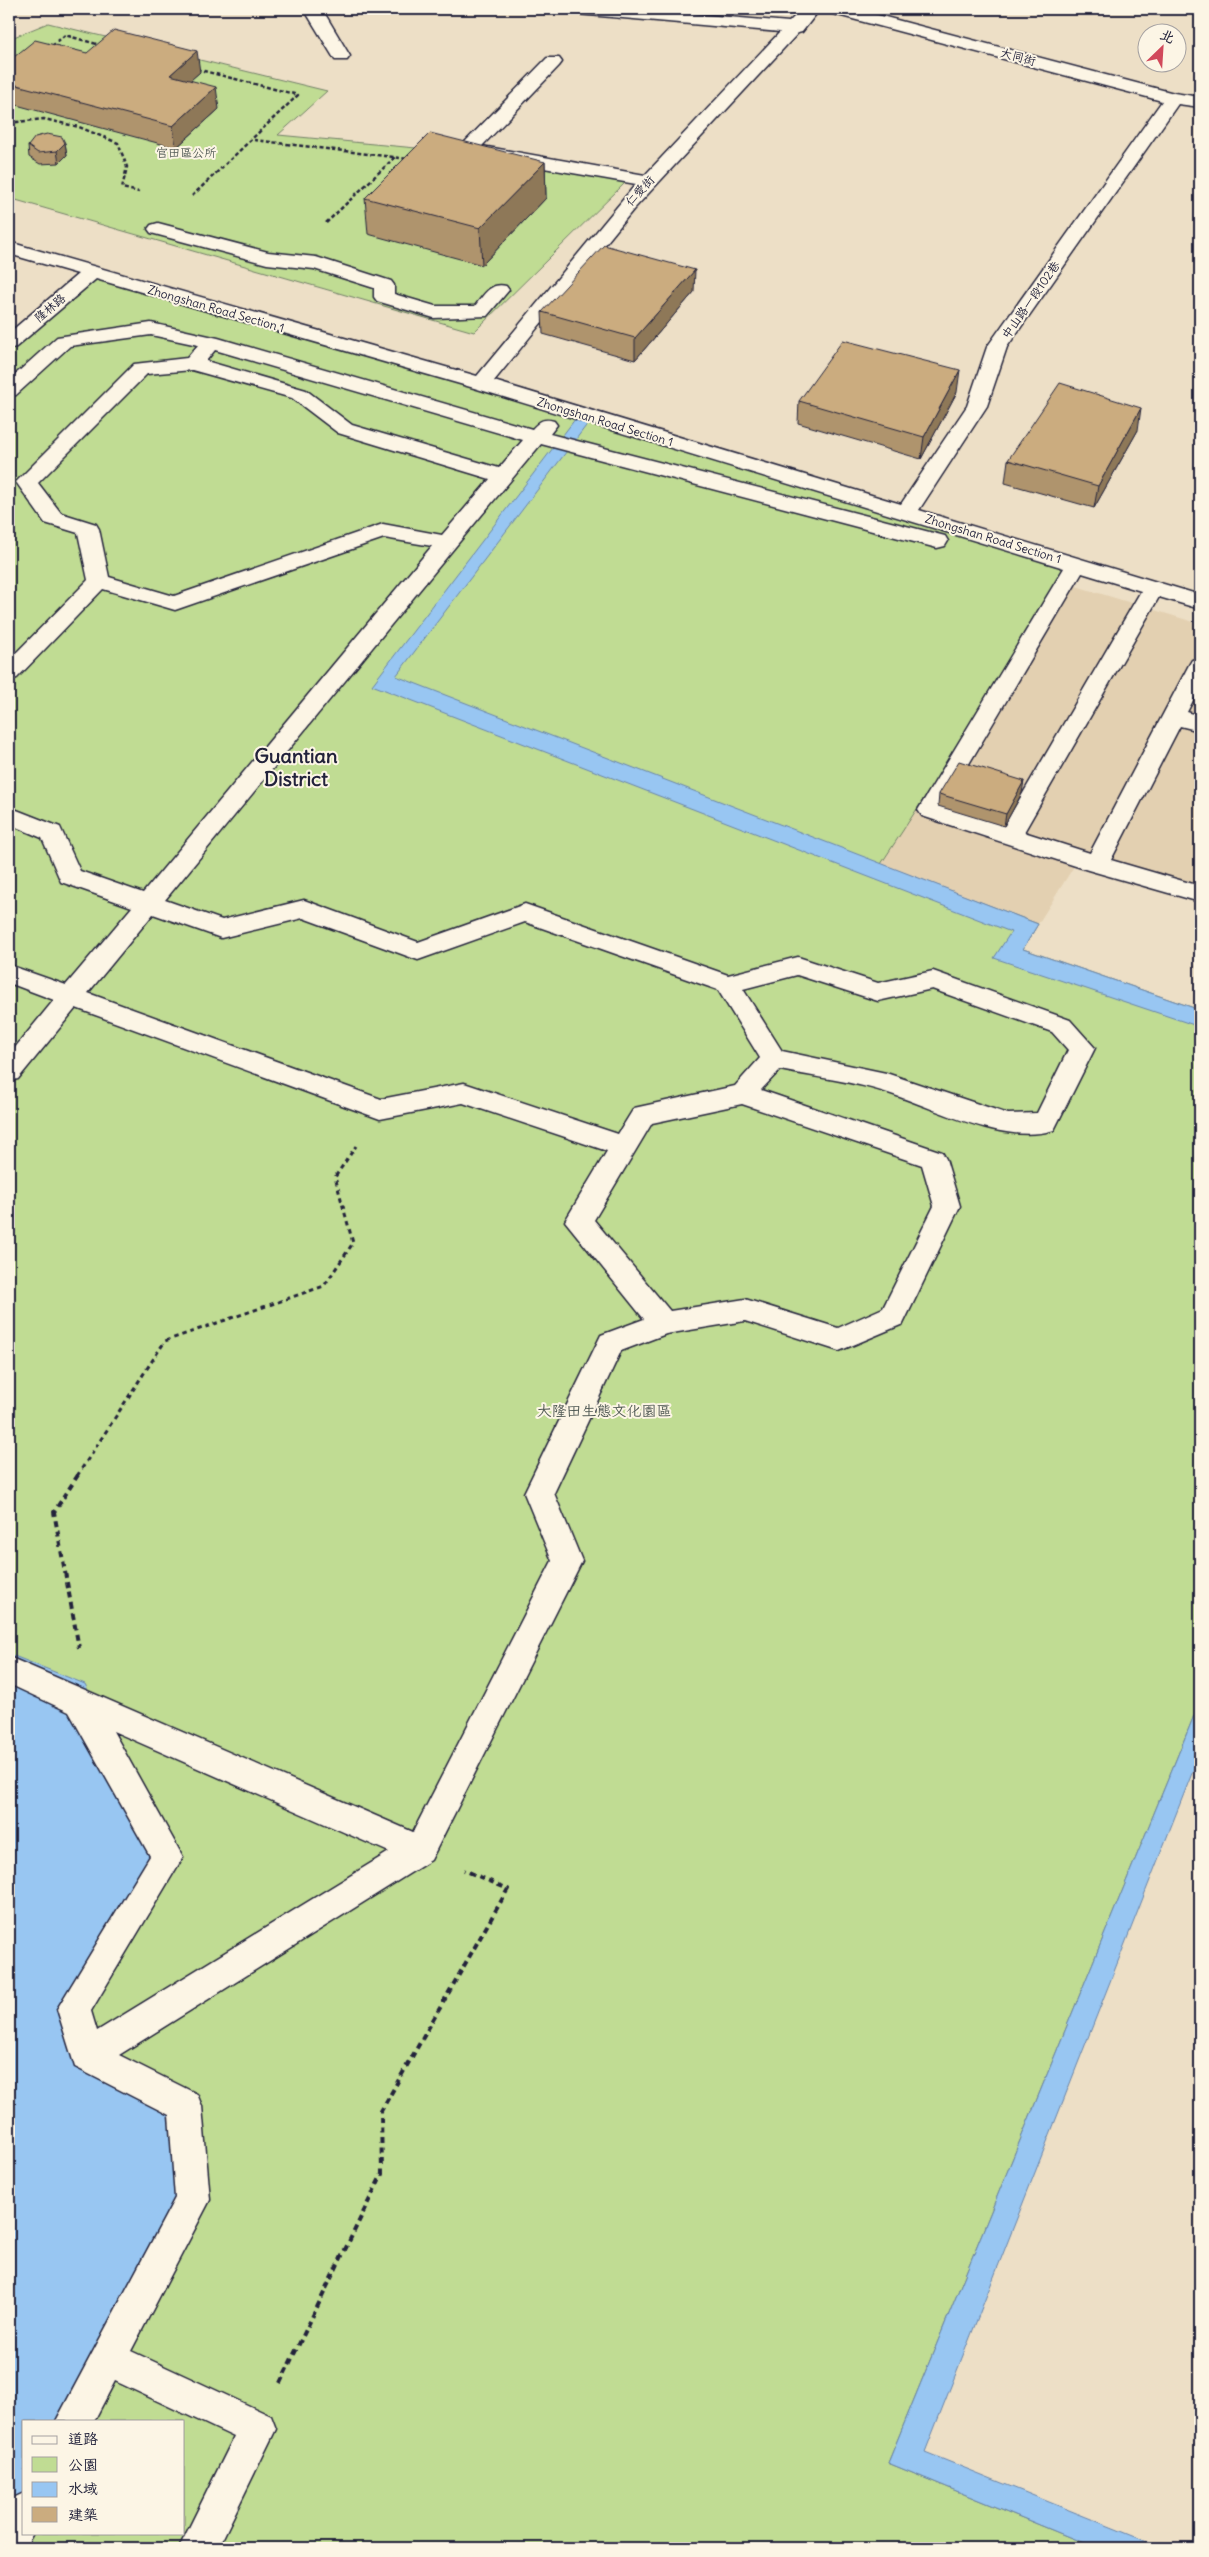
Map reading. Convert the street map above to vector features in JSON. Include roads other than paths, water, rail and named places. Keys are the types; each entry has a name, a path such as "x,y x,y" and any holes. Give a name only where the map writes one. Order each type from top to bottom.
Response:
{"street":[{"path":"314,9 341,56"},
{"path":"577,9 796,28"},
{"name":"仁愛街","path":"481,384 626,206 796,28 811,9"},
{"name":"大同街","path":"836,9 1173,98 1200,102"},
{"path":"553,62 469,149 650,181"},
{"name":"中山路一段102巷","path":"906,513 977,406 998,347 1173,98"},
{"path":"158,229 267,258 316,263 384,285 384,297 434,312 480,312 499,290"},
{"name":"Zhongshan Road Section 1","path":"9,248 481,384 906,513 1073,571 1154,588 1200,602"},
{"name":"隆林路","path":"9,343 91,273"},
{"path":"9,391 64,341 151,329 211,342 537,437 1008,560 1073,571 930,810 1096,864 1200,894"},
{"path":"193,364 211,342"},
{"path":"99,581 88,529 53,518 28,482 141,368 193,364 299,394 345,429 502,476"},
{"path":"9,1072 446,542 560,408"},
{"path":"99,581 175,603 382,531 446,542"},
{"path":"9,673 99,581"},
{"path":"1010,836 1154,588"},
{"path":"1096,864 1200,665"},
{"path":"1174,716 1200,724"},
{"path":"9,815 52,833 70,876 221,929 304,909 418,950 525,913 727,984 798,966 878,992 933,980 1060,1026 1082,1048 1046,1123 1007,1124 886,1082 774,1059 727,984"},
{"path":"9,974 380,1109 464,1093 624,1147"},
{"path":"743,1094 774,1059"},
{"path":"87,2056 420,1850 567,1561 539,1494 610,1343 664,1323 745,1310 840,1340 893,1316 947,1206 933,1159 743,1094 643,1115 579,1221 664,1323"},
{"path":"9,1670 420,1850"},
{"path":"75,2420 194,2200 185,2106 87,2056 74,2009 167,1857 80,1702"},
{"path":"107,2359 258,2429 198,2548"},
{"path":"9,2540 22,2516"}],"water":[{"path":"579,414 592,418 396,676 1038,924 1023,949 1200,1010 1200,1027 994,958 1011,932 372,685"},
{"path":"9,1654 85,1684 167,1857 74,2009 87,2056 185,2106 193,2200 75,2420 22,2420 22,2516 9,2540"},
{"path":"1200,1701 1200,1753 925,2452 1163,2548 1096,2548 888,2463"}],"district":[{"name":"Guantian District","path":"296,768"}],"park label":[{"name":"官田區公所","path":"186,153"},
{"name":"大隆田生態文化園區","path":"604,1411"}]}
